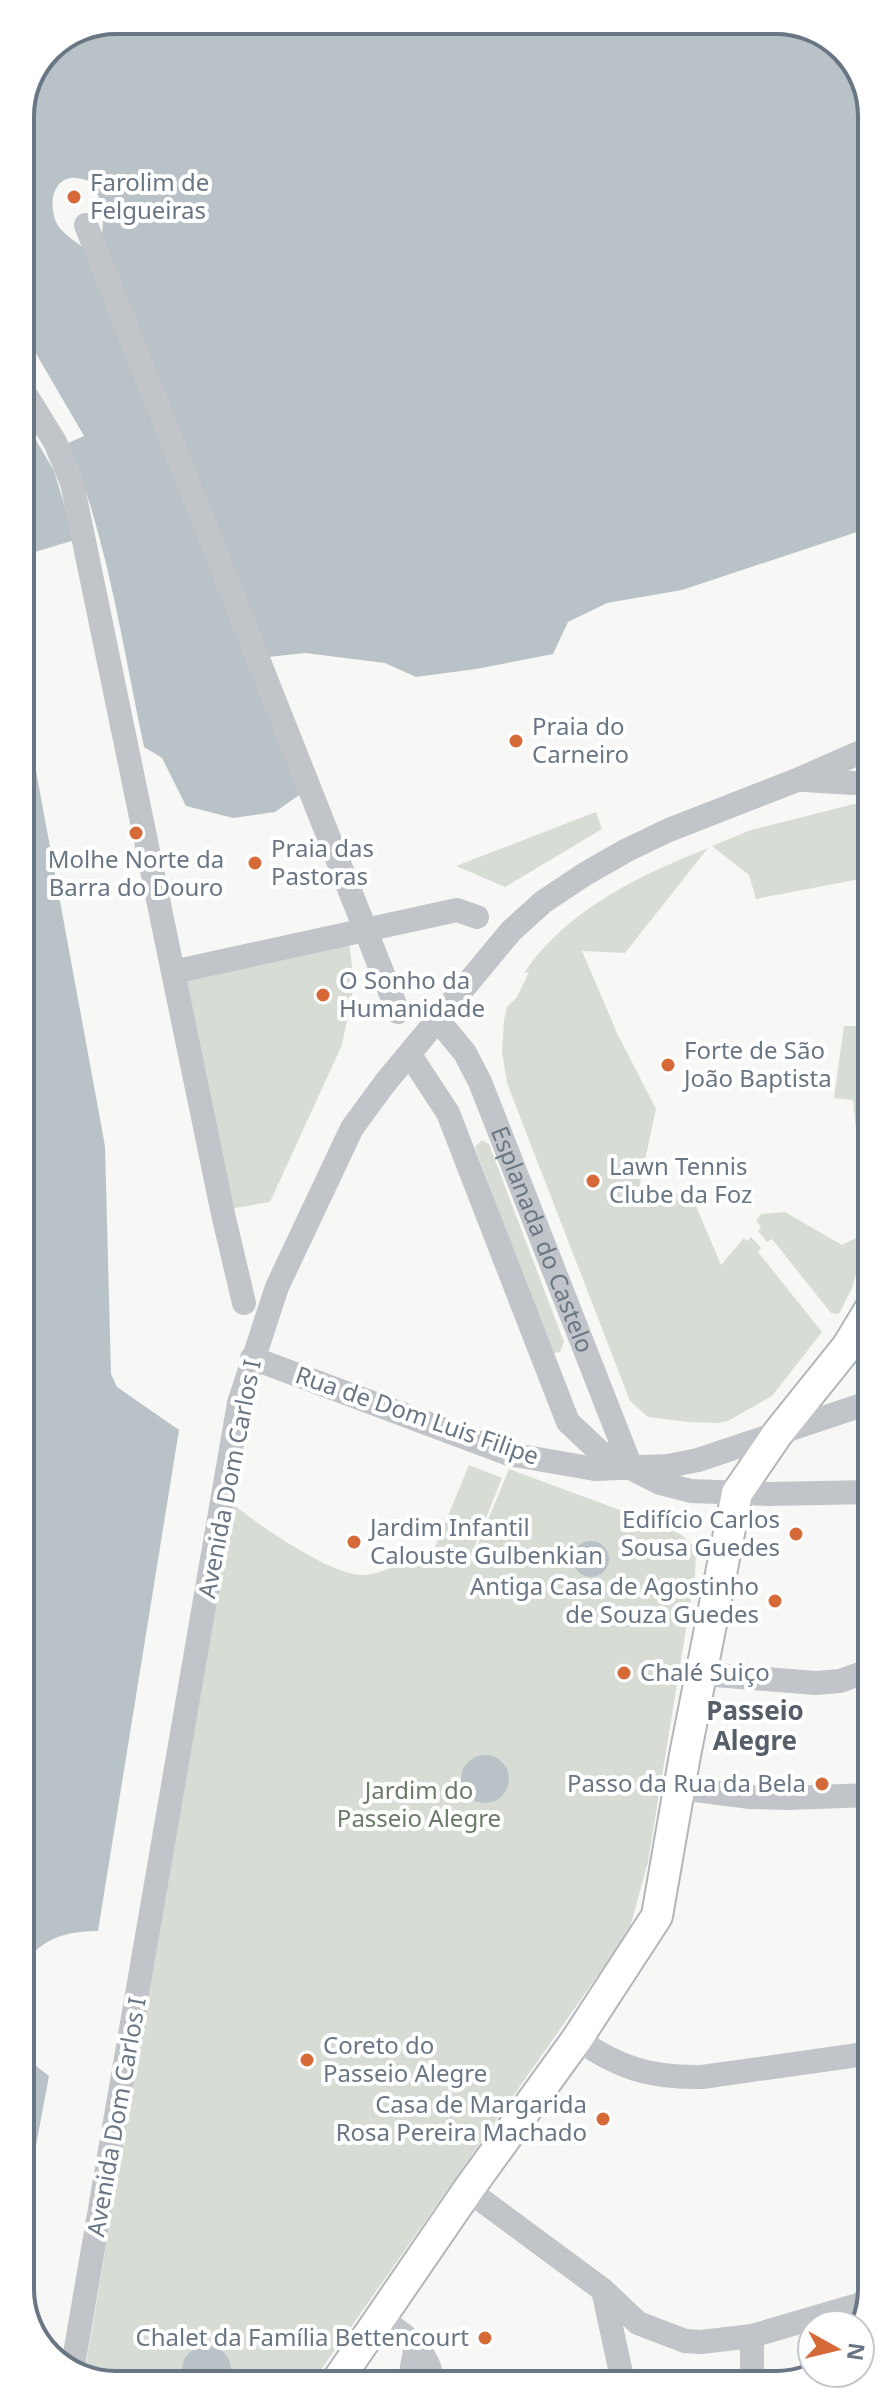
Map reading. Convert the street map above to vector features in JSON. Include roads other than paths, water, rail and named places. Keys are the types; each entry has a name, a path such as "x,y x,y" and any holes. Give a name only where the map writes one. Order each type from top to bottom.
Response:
{"main road":[{"path":"344,2371 468,2190 577,2039 657,1916 737,1493 778,1433 858,1329"}],"street":[{"path":"86,225 398,1012"},
{"path":"34,408 55,442 72,483 244,1303"},
{"name":"Avenida Dom Carlos I","path":"74,2359 239,1403 277,1287 352,1128 385,1083 511,931 543,902 585,874 669,830 858,753"},
{"name":"Avenida Dom Carlos I","path":"797,780 858,782"},
{"path":"173,972 457,910 477,917"},
{"name":"Esplanada do Castelo","path":"437,1019 465,1053 484,1093 631,1467"},
{"name":"Esplanada do Castelo","path":"410,1055 448,1113 568,1422 600,1452 660,1483 691,1491 858,1492"},
{"name":"Rua de Dom Luis Filipe","path":"252,1358 509,1454 595,1469 631,1467"},
{"path":"631,1467 668,1466 698,1460 858,1406"},
{"path":"703,1674 816,1683 840,1681 858,1675"},
{"path":"680,1788 775,1798 858,1795"},
{"path":"577,2039 625,2068 680,2077 702,2077 858,2055"},
{"path":"468,2190 603,2290 638,2323 670,2337 701,2342 752,2336 856,2306"},
{"path":"603,2290 621,2371"},
{"path":"381,2319 416,2346 429,2363 431,2371"},
{"path":"752,2336 752,2371"},
{"path":"411,2371 416,2346"}],"place":[{"name":"Farolim de Felgueiras","path":"74,197"},
{"name":"Praia do Carneiro","path":"516,741"},
{"name":"Molhe Norte da Barra do Douro","path":"136,833"},
{"name":"Praia das Pastoras","path":"255,863"},
{"name":"O Sonho da Humanidade","path":"323,995"},
{"name":"Forte de São João Baptista","path":"668,1065"},
{"name":"Lawn Tennis Clube da Foz","path":"593,1181"},
{"name":"Edifício Carlos Sousa Guedes","path":"796,1534"},
{"name":"Jardim Infantil Calouste Gulbenkian","path":"354,1542"},
{"name":"Antiga Casa de Agostinho de Souza Guedes","path":"775,1601"},
{"name":"Chalé Suiço","path":"624,1673"},
{"name":"Passo da Rua da Bela","path":"822,1784"},
{"name":"Coreto do Passeio Alegre","path":"307,2060"},
{"name":"Casa de Margarida Rosa Pereira Machado","path":"603,2119"},
{"name":"Chalet da Família Bettencourt","path":"485,2338"}],"district":[{"name":"Passeio Alegre","path":"755,1726"}],"park label":[{"name":"Jardim do Passeio Alegre","path":"419,1805"}]}
